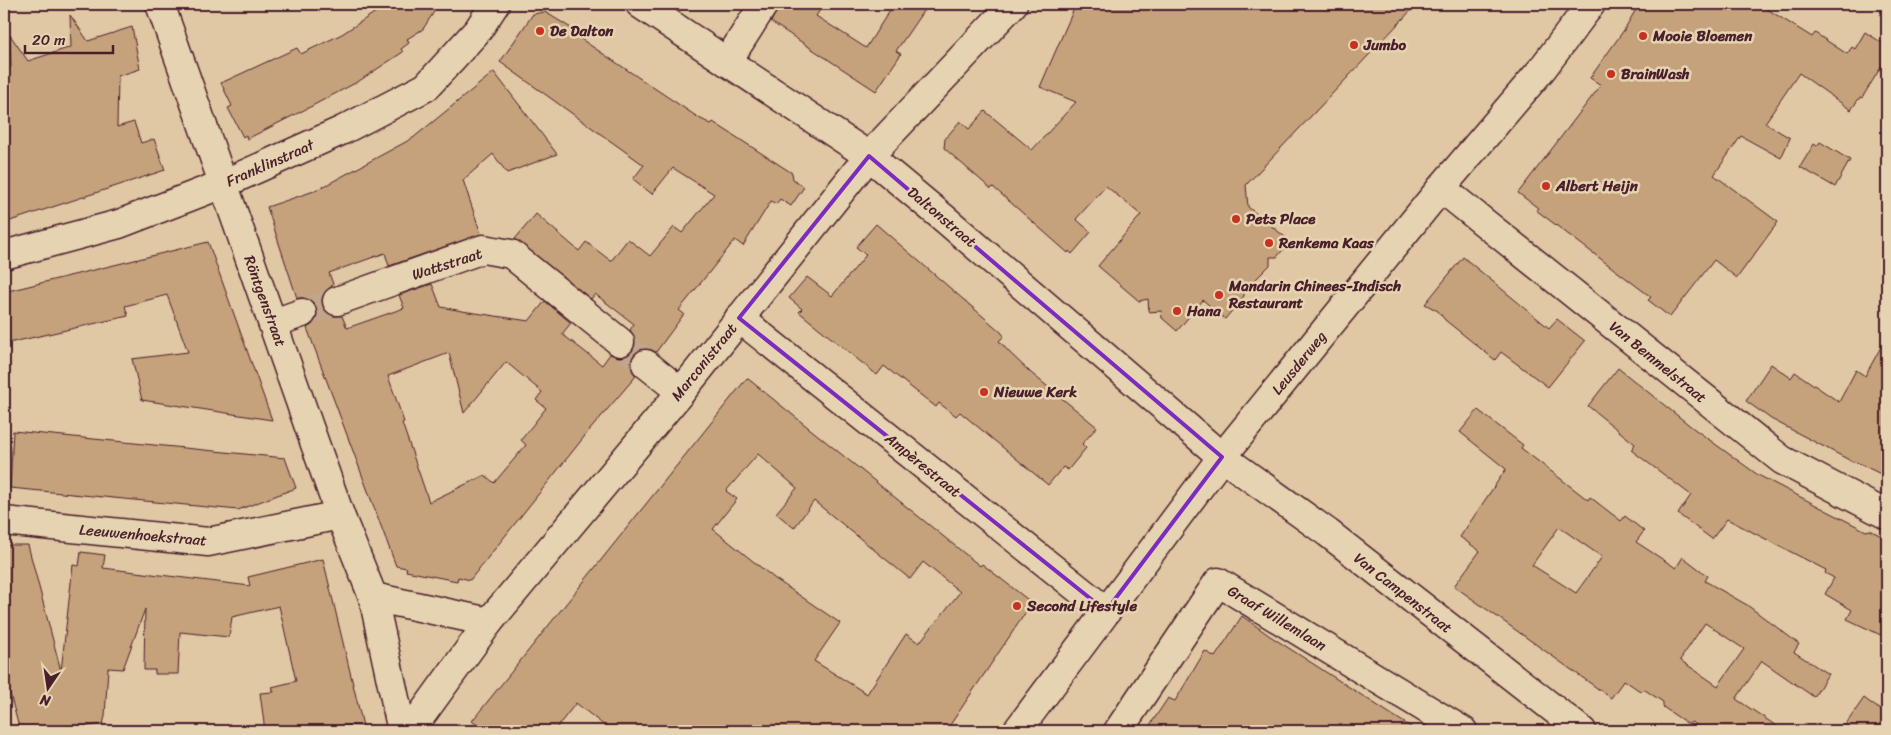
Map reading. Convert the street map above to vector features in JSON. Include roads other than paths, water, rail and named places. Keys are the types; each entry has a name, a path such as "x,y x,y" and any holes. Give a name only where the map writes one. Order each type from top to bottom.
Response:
{"street":[{"name":"Röntgenstraat","path":"160,4 274,323 340,515 373,597 402,731"},
{"name":"Franklinstraat","path":"4,255 118,224 223,184 343,130 426,87 478,30 495,4"},
{"name":"Daltonstraat","path":"640,4 868,156 946,220 1222,457"},
{"path":"727,62 764,4"},
{"name":"Marconistraat","path":"410,731 489,622 681,392 868,156 1013,4"},
{"name":"Leusderweg","path":"1017,731 1222,457 1542,69 1591,4"},
{"name":"Van Bemmelstraat","path":"1442,188 1782,460 1887,515"},
{"name":"Wattstraat","path":"337,301 483,249 511,254 620,342"},
{"path":"274,323 302,313"},
{"name":"Ampèrestraat","path":"739,318 1106,611"},
{"path":"646,364 681,392"},
{"name":"Van Campenstraat","path":"1222,457 1328,533 1582,731"},
{"name":"Leeuwenhoekstraat","path":"4,521 208,542 340,515"},
{"name":"Graaf Willemlaan","path":"1118,731 1218,582 1463,731"},
{"path":"373,597 489,622"}],"tunnel":[{"path":"302,313 337,301"},
{"path":"620,342 646,364"}],"place":[{"name":"De Dalton","path":"540,31"},
{"name":"Mooie Bloemen","path":"1643,36"},
{"name":"Jumbo","path":"1354,45"},
{"name":"BrainWash","path":"1611,74"},
{"name":"Albert Heijn","path":"1546,186"},
{"name":"Pets Place","path":"1236,219"},
{"name":"Renkema Kaas","path":"1269,243"},
{"name":"Mandarin Chinees-Indisch Restaurant","path":"1219,295"},
{"name":"Hana","path":"1177,311"},
{"name":"Nieuwe Kerk","path":"984,392"},
{"name":"Second Lifestyle","path":"1017,606"}]}
